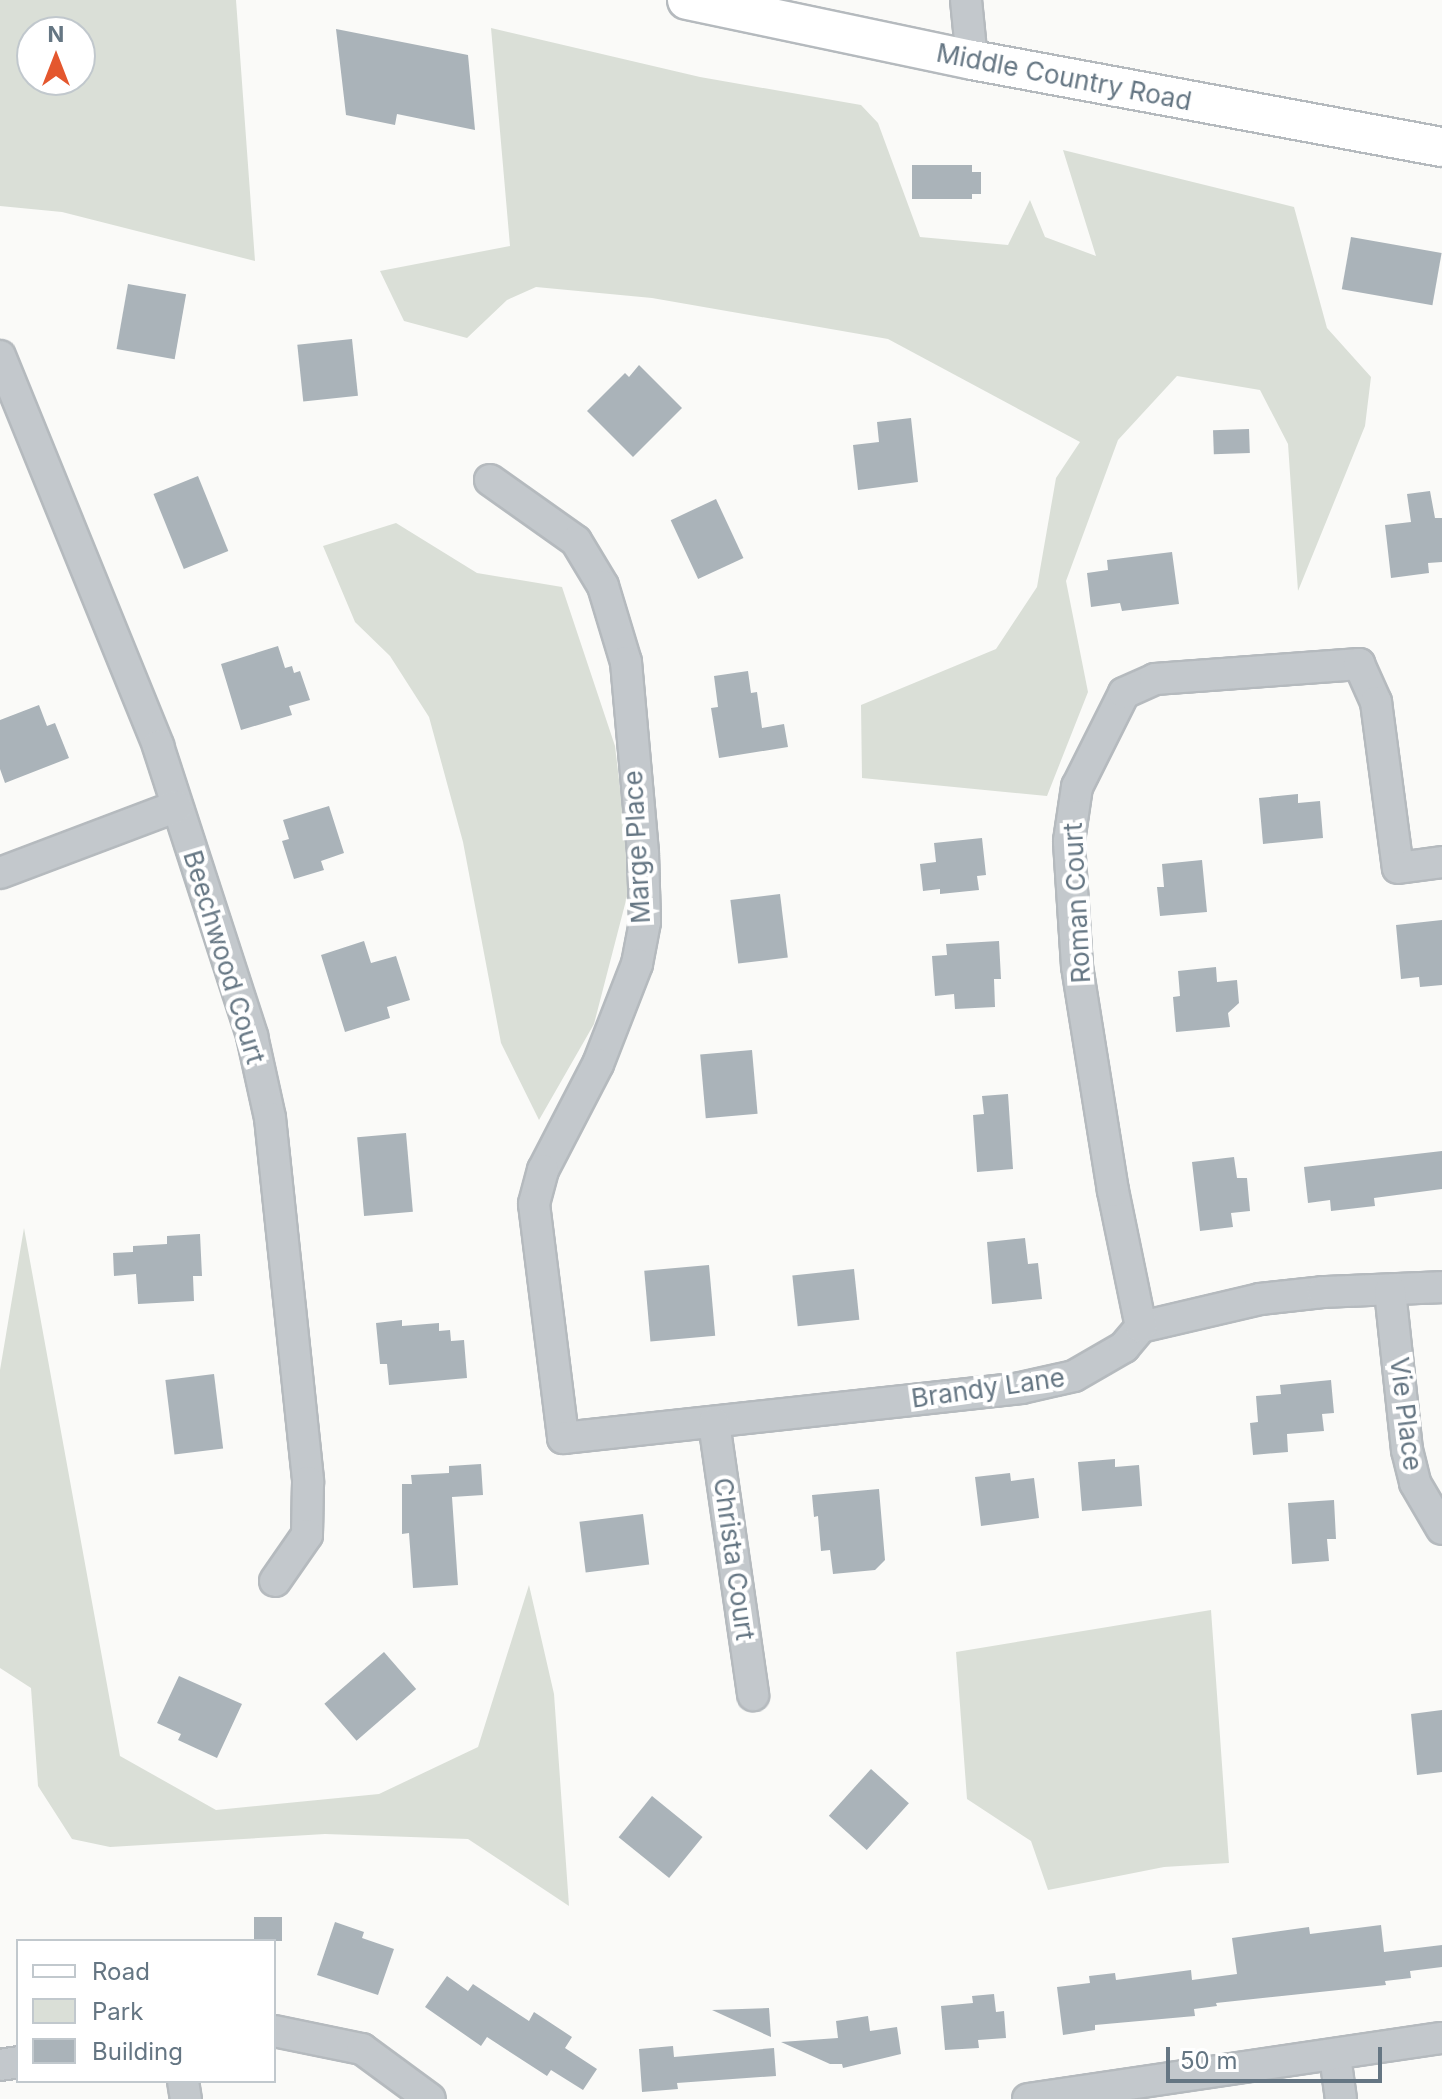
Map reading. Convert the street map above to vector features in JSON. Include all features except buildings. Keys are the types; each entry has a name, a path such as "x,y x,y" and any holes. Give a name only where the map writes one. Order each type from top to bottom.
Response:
{"main road":[{"name":"Middle Country Road","path":"687,0 972,60 1442,147"}],"street":[{"path":"966,0 972,60"},
{"name":"Beechwood Court","path":"0,356 152,731 252,1036 270,1118 308,1482 307,1535 275,1581"},
{"name":"Marge Place","path":"490,480 576,541 603,586 626,662 643,854 645,922 637,964 598,1064 543,1170 534,1204 563,1438"},
{"name":"Roman Court","path":"1141,1327 1113,1191 1077,966 1069,841 1077,787 1104,727 1124,693 1155,679 1359,664 1376,702 1398,868 1442,862"},
{"path":"0,873 177,806"},
{"name":"Brandy Lane","path":"563,1438 1021,1388 1074,1376 1124,1347 1141,1327 1260,1299 1323,1292 1442,1287"},
{"name":"Vie Place","path":"1390,1291 1407,1450 1415,1483 1442,1529"},
{"name":"Christa Court","path":"714,1423 753,1695"},
{"path":"276,2031 362,2049 430,2099"},
{"path":"1028,2099 1442,2038"},
{"path":"1335,2056 1341,2099"}],"green space":[{"path":"0,0 236,0 255,261 62,212 0,206"},
{"path":"491,28 700,77 861,105 878,123 920,237 1008,245 1030,200 1045,237 1096,256 1063,150 1294,207 1327,328 1371,377 1365,426 1298,591 1288,444 1260,390 1177,376 1118,440 1066,581 1088,692 1047,796 862,778 861,705 996,649 1037,587 1056,478 1080,442 888,339 652,298 536,287 507,300 467,338 404,321 380,271 510,246"},
{"path":"396,523 477,573 562,587 615,746 631,881 594,1024 539,1120 501,1043 463,842 429,717 390,656 355,622 323,546"},
{"path":"24,1228 120,1756 216,1810 379,1794 478,1747 529,1585 554,1694 569,1906 468,1839 325,1834 110,1847 72,1839 38,1786 31,1688 0,1668 0,1370"},
{"path":"1211,1610 1229,1863 1164,1867 1048,1890 1031,1841 967,1799 956,1652"}]}
